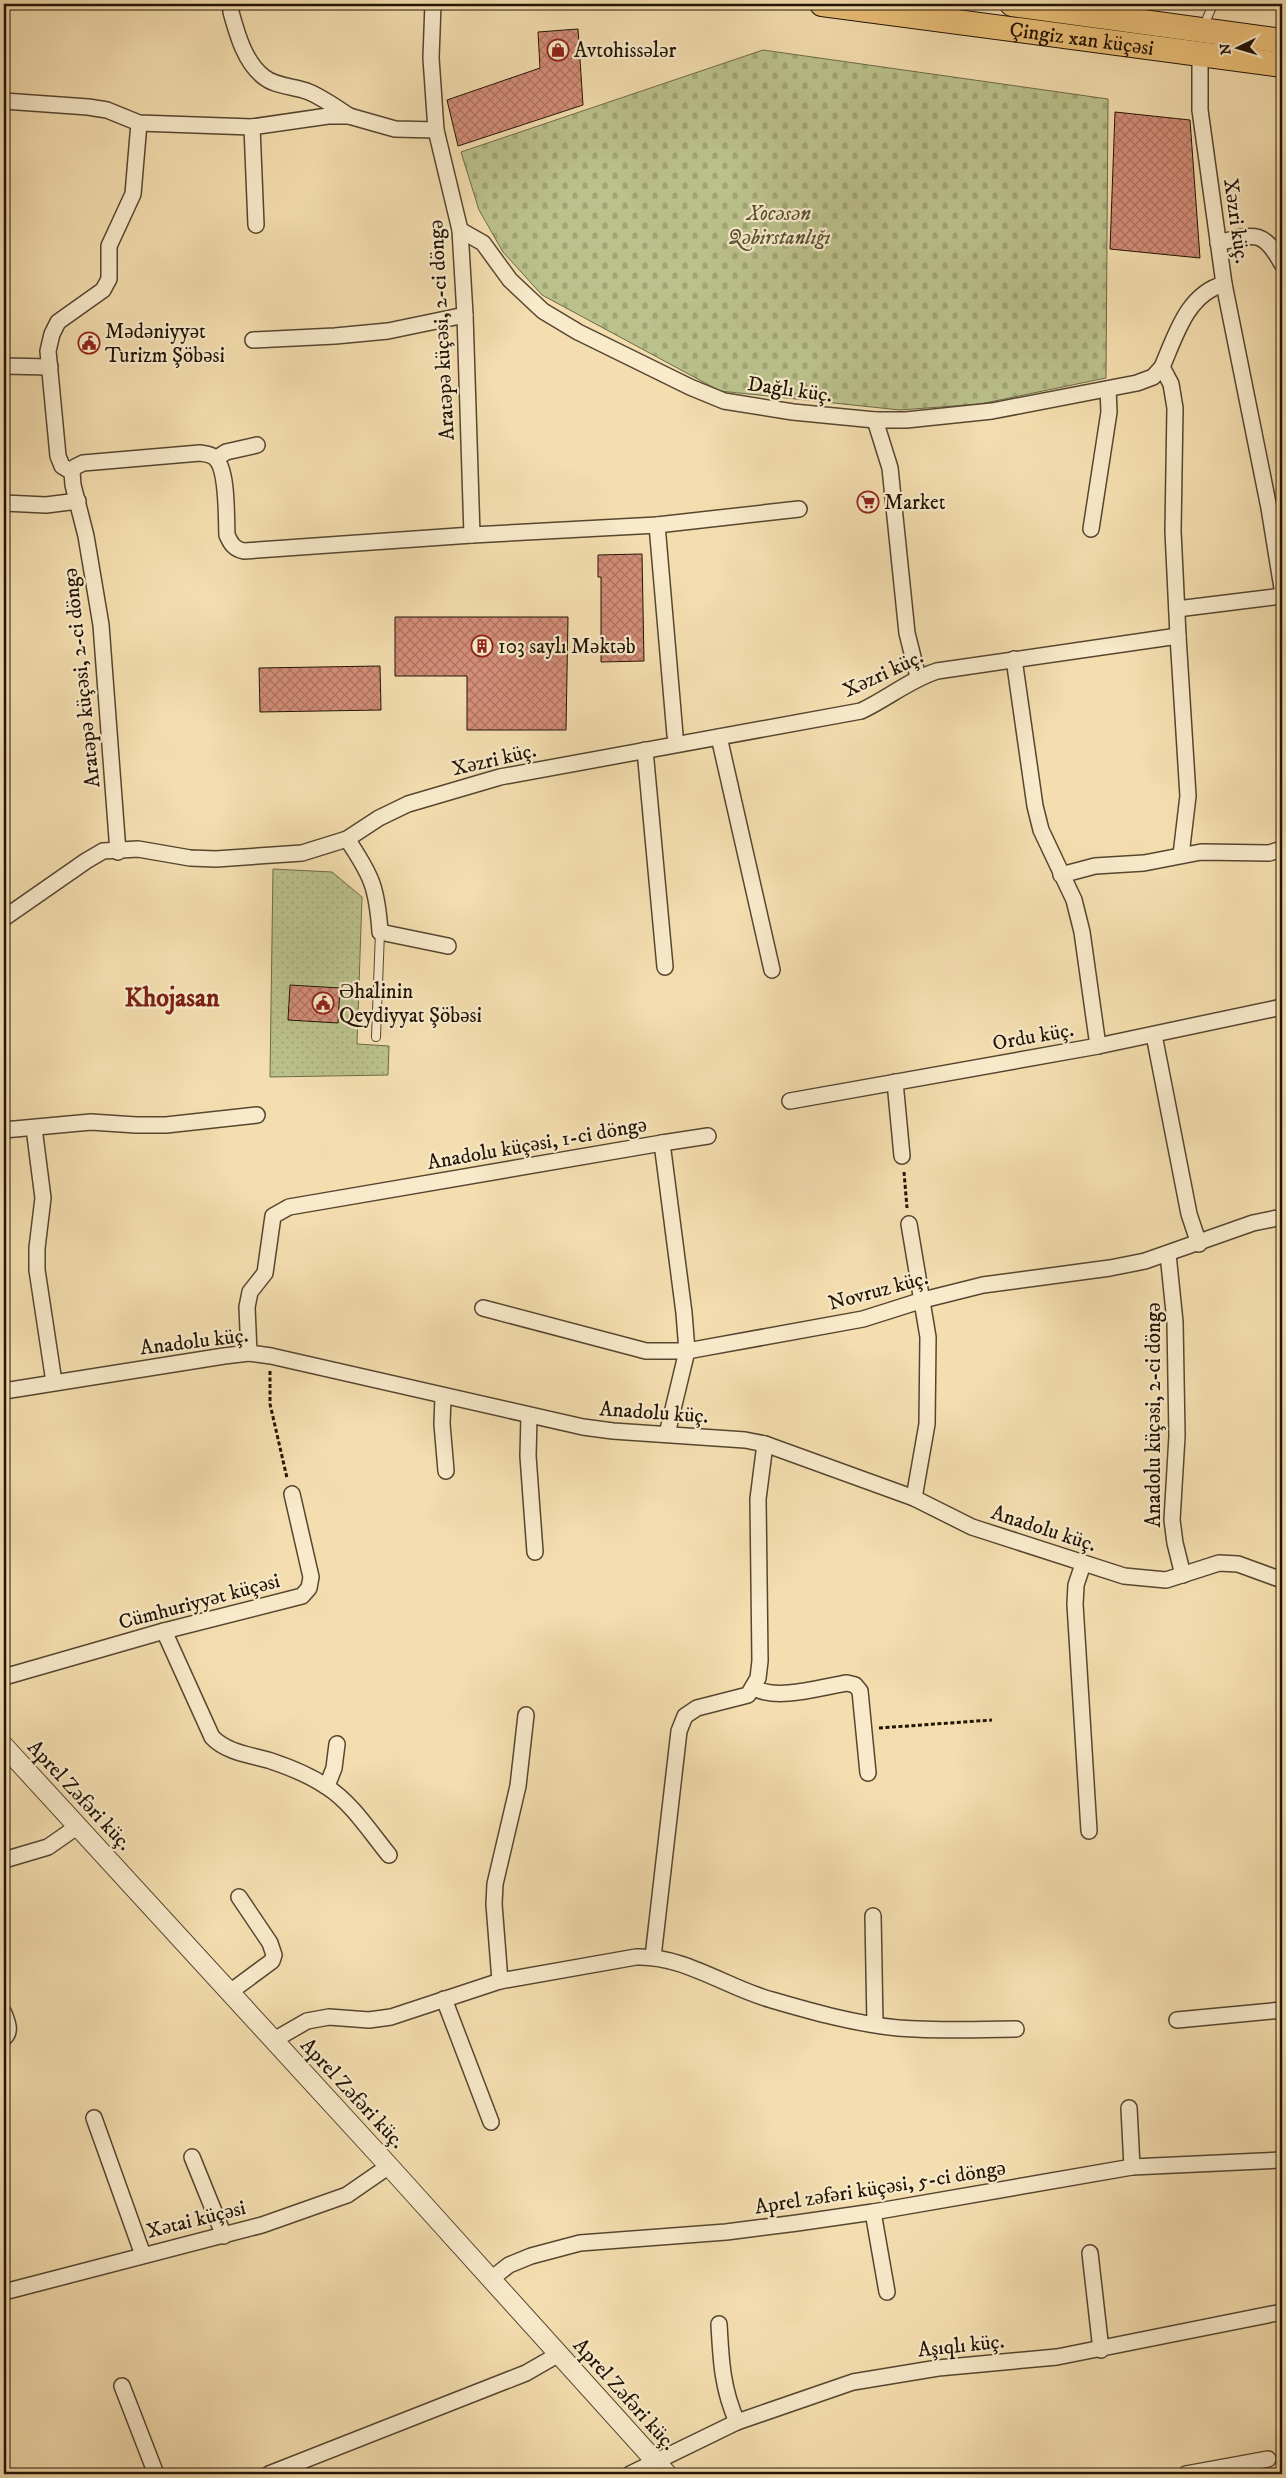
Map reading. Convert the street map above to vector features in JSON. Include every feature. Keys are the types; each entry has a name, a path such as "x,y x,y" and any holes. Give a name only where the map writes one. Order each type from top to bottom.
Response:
{"main road":[{"name":"Çingiz xan küçəsi","path":"822,4 1282,65"},
{"name":"Çingiz xan küçəsi","path":"1012,4 1099,12 1202,30 1282,41"}],"street":[{"name":"Aratəpə küçəsi, 2-ci döngə","path":"434,4 431,58 436,130 460,230 465,315 472,535"},
{"path":"230,12 242,45 264,77 273,82 320,97 348,116"},
{"name":"Xəzri küç.","path":"1162,367 1182,320 1198,297 1212,287 1224,284 1200,110 1200,53"},
{"path":"4,101 107,110 139,123 252,127 328,116 348,116 395,129 436,130"},
{"path":"139,123 133,194 110,246 108,280 103,290 58,322 48,351 58,456 62,466 72,472 75,467 83,463 200,453 210,454 217,458 224,479 230,544 244,551 354,545 472,535 657,525 799,509"},
{"path":"252,127 256,225"},
{"name":"Dağlı küç.","path":"460,230 483,243 510,280 543,311 578,332 690,387 724,401 792,412 875,420 954,416 1137,383 1152,376 1162,367"},
{"path":"1218,243 1248,236 1261,237 1272,246 1282,264"},
{"path":"1224,284 1269,508 1282,588"},
{"path":"253,340 388,331 465,315"},
{"path":"4,366 50,367"},
{"path":"1162,367 1171,384 1175,408 1174,531 1178,636 1188,796 1181,855"},
{"path":"1091,529 1109,412 1108,389"},
{"path":"875,420 890,468 907,633 918,677"},
{"path":"217,458 226,452 257,444"},
{"name":"Aratəpə küçəsi, 2-ci döngə","path":"72,472 86,536 101,625 118,852"},
{"path":"4,503 46,505 78,501"},
{"path":"657,525 675,735"},
{"path":"1177,608 1282,596"},
{"name":"Xəzri küç.","path":"4,918 103,851 118,852 138,849 190,858 216,859 302,853 348,839 386,815 408,804 500,777 861,711 877,704 918,677 937,671 1178,636"},
{"path":"1014,659 1035,806 1041,830 1074,900 1082,932 1098,1046"},
{"path":"720,737 772,970"},
{"path":"645,750 665,967"},
{"path":"348,839 369,870 378,900 380,932 448,946"},
{"path":"1061,875 1095,866 1144,863 1201,852 1269,853 1282,849"},
{"name":"Ordu küç.","path":"790,1100 1098,1046 1282,1007"},
{"path":"1154,1035 1189,1214 1199,1244"},
{"path":"895,1082 902,1156"},
{"path":"4,1130 91,1122 136,1125 166,1124 257,1115"},
{"path":"34,1128 43,1198 37,1248 37,1270 54,1382"},
{"path":"662,1143 708,1136"},
{"name":"Anadolu küçəsi, 1-ci döngə","path":"249,1353 247,1307 250,1292 265,1273 273,1216 289,1207 662,1143 684,1312 687,1351 667,1434"},
{"name":"Novruz küç.","path":"483,1308 646,1351 687,1351 863,1319 923,1300 983,1285 1110,1268 1168,1254 1253,1223 1282,1217"},
{"path":"909,1224 928,1337 927,1424 914,1498"},
{"name":"Anadolu küçəsi, 2-ci döngə","path":"1168,1254 1176,1322 1177,1436 1172,1520 1175,1544 1183,1575"},
{"name":"Anadolu küç.","path":"4,1391 249,1353 271,1356 529,1416 612,1431 745,1440 765,1444 914,1498 972,1527 1083,1564 1142,1580 1166,1580 1218,1563 1238,1564 1282,1580"},
{"path":"443,1396 442,1424 446,1471"},
{"path":"529,1416 528,1456 535,1552"},
{"path":"653,1957 679,1731 685,1716 697,1708 748,1696 754,1688 760,1661 758,1499 765,1444"},
{"name":"Cümhuriyyət küçəsi","path":"4,1677 164,1631 302,1596 309,1588 311,1577 292,1494"},
{"path":"1083,1564 1076,1585 1075,1604 1089,1831"},
{"path":"164,1631 212,1737 227,1748 274,1762 327,1786 343,1800 388,1855"},
{"path":"754,1688 763,1693 777,1694 847,1683 855,1685 860,1691 868,1773"},
{"path":"500,1981 494,1904 495,1884 518,1786 526,1715"},
{"path":"327,1786 334,1768 337,1744"},
{"name":"Aprel Zəfəri küç.","path":"4,1746 389,2166 662,2469"},
{"path":"4,1860 48,1847 78,1826"},
{"path":"230,1992 272,1961 274,1955 270,1943 239,1897"},
{"path":"873,1916 875,2024"},
{"path":"274,2040 307,2021 329,2017 369,2020 391,2017 500,1981 636,1957 671,1960 738,1989 771,2000 875,2024 933,2030 1016,2029"},
{"path":"444,2000 491,2122"},
{"path":"1177,2020 1282,2010"},
{"path":"4,2013 8,2028 7,2035 4,2038"},
{"path":"1129,2108 1132,2167"},
{"path":"94,2118 143,2255"},
{"path":"192,2158 224,2236"},
{"name":"Aprel zəfəri küçəsi, 5-ci döngə","path":"491,2279 509,2265 531,2256 580,2243 726,2232 873,2212 1132,2167 1282,2160"},
{"name":"Xətai küçəsi","path":"4,2292 143,2255 224,2236 347,2195 389,2166"},
{"path":"873,2212 887,2292"},
{"path":"1090,2253 1101,2350"},
{"name":"Aşıqlı küç.","path":"630,2474 662,2469 737,2422 844,2385 871,2378 909,2372 1057,2357 1101,2350 1282,2312"},
{"path":"719,2324 723,2381 727,2400 737,2422"},
{"path":"268,2474 526,2373 559,2354"},
{"path":"122,2386 156,2474"},
{"path":"1186,2474 1268,2459"}],"lane":[{"path":"1202,30 1213,4"},
{"path":"376,1038 380,932"}],"path":[{"path":"902,1156 909,1224"},
{"path":"271,1356 270,1404 292,1494"},
{"path":"864,1729 992,1720"}],"green space":[{"name":"Xocəsən Qəbirstanlığı","path":"763,50 1108,99 1106,378 980,404 900,410 720,391 542,295 503,252 479,210 461,152"},
{"path":"273,869 332,872 362,897 357,1044 389,1046 388,1075 270,1077"}],"building":[{"path":"578,29 583,105 458,146 447,100 540,68 538,32"},
{"path":"1115,112 1190,120 1200,258 1110,249"},
{"path":"642,554 644,661 601,662 601,577 598,577 598,555"},
{"name":"103 saylı Məktəb","path":"395,617 568,617 566,730 467,730 467,676 395,676"},
{"path":"380,666 381,710 260,712 259,668"},
{"path":"290,985 340,988 338,1023 288,1020"}],"place":[{"name":"Avtohissələr","path":"558,50"},
{"name":"Mədəniyyət Turizm Şöbəsi","path":"89,343"},
{"name":"Market","path":"868,502"},
{"name":"103 saylı Məktəb","path":"482,646"},
{"name":"Əhalinin Qeydiyyat Şöbəsi","path":"323,1003"}],"district":[{"name":"Khojasan","path":"172,997"}]}
